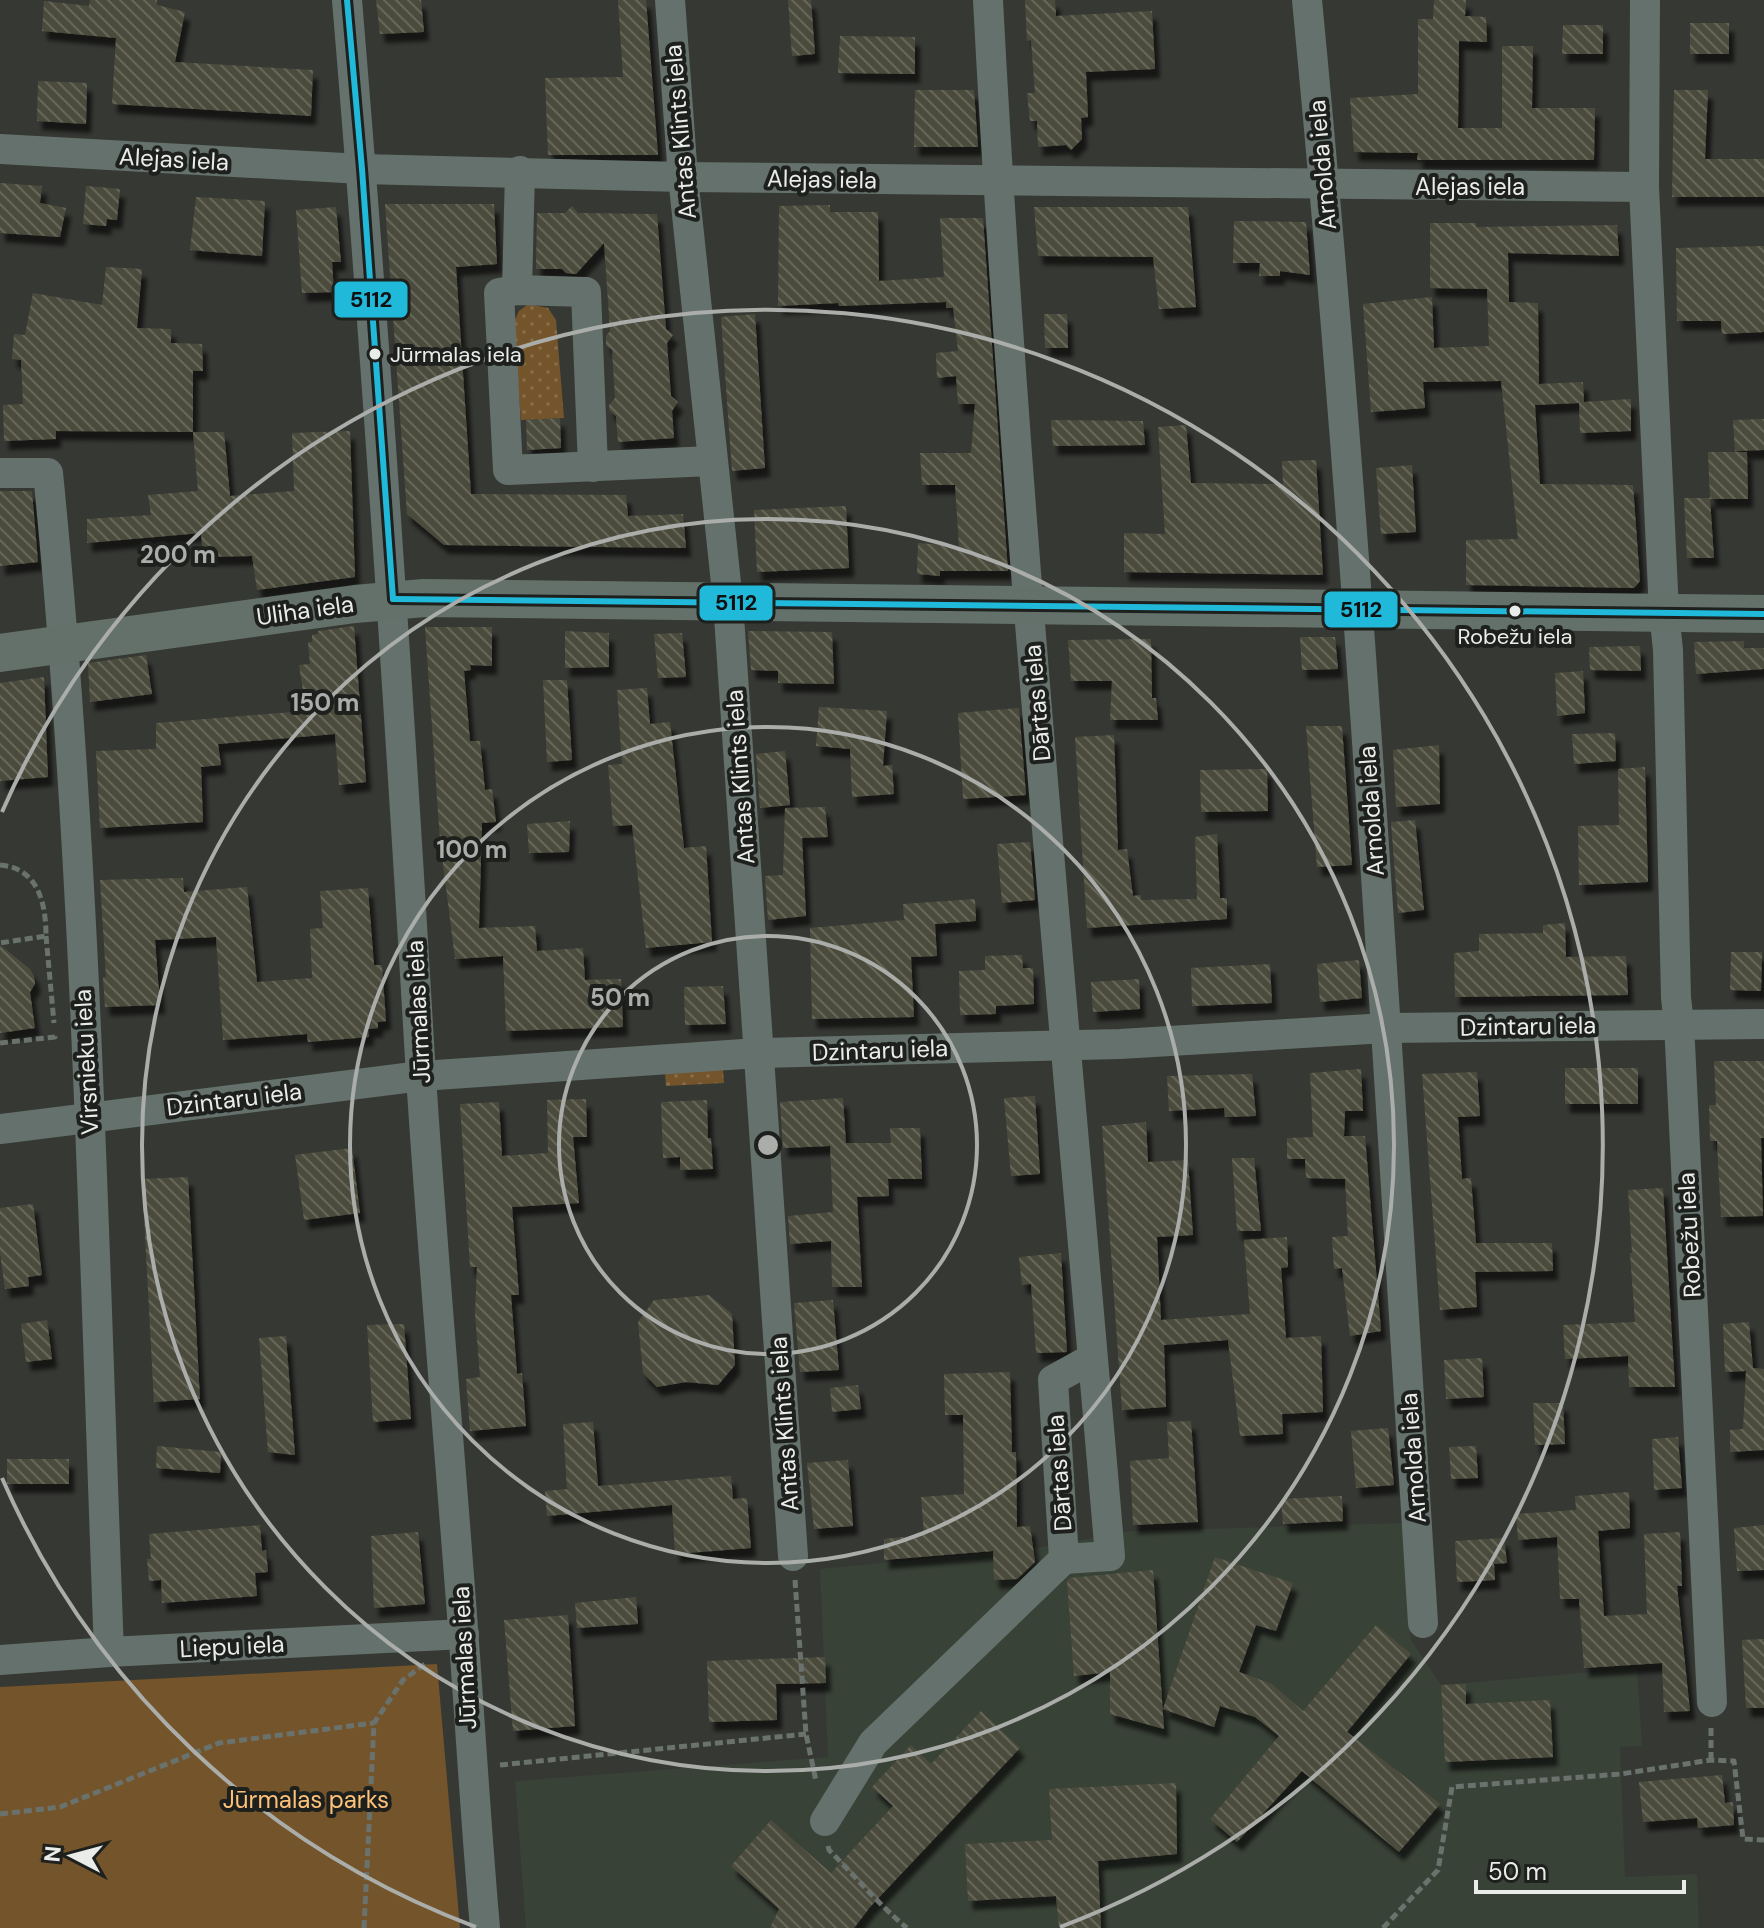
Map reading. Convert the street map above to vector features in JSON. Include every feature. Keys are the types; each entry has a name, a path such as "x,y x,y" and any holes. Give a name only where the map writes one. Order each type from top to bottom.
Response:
{"main road":[{"name":"Uliha iela","path":"0,653 393,599 1764,614"}],"street":[{"name":"Jūrmalas iela","path":"347,0 393,599 421,1076 485,1928"},
{"name":"Antas Klints iela","path":"670,0 683,177 728,602 793,1556"},
{"name":"Dārtas iela","path":"988,0 997,181 1030,606 1110,1556 1064,1559 1053,1380 1093,1358"},
{"name":"Arnolda iela","path":"1307,0 1325,185 1386,1028 1423,1623"},
{"name":"Robežu iela","path":"1645,0 1644,187 1668,650 1676,998 1712,1702"},
{"name":"Alejas iela","path":"0,149 362,169 683,177 1644,187"},
{"path":"517,290 520,171"},
{"path":"593,467 586,292 517,290 499,293 508,470 593,467 711,461"},
{"name":"Virsnieku iela","path":"0,473 48,473 65,643 89,1117 109,1652"},
{"name":"Dzintaru iela","path":"0,1129 421,1076 758,1053 1120,1044 1386,1028 1764,1024"},
{"path":"825,1821 873,1743 1064,1559"},
{"name":"Liepu iela","path":"0,1660 464,1634"}],"path":[{"path":"0,865 24,872 34,881 41,895 46,918 55,1037 0,1043"},
{"path":"0,943 46,936"},
{"path":"471,1768 806,1734 793,1556"},
{"path":"364,1928 374,1723 403,1680 464,1634"},
{"path":"0,1814 60,1807 219,1743 374,1723"},
{"path":"1383,1928 1438,1870 1452,1787 1621,1774 1711,1760 1734,1761 1743,1839 1764,1840"}],"shaded area":[{"path":"1403,1523 1411,1640 1441,1685 1637,1668 1642,1746 1620,1747 1625,1877 1697,1874 1699,1928 526,1928 515,1781 828,1757 820,1569 1036,1548 1133,1531"}],"green space":[{"path":"528,304 548,308 556,320 564,418 521,420 513,324 519,311"},
{"path":"723,1070 724,1083 666,1086 665,1073"},
{"name":"Jūrmalas parks","path":"437,1664 460,1928 0,1928 0,1687"}],"building":[{"path":"90,0 157,0 157,5 185,12 175,62 313,70 311,116 112,104 116,38 42,31 44,1 89,6"},
{"path":"376,0 421,0 424,32 380,34"},
{"path":"618,0 646,0 658,155 548,155 545,78 623,77"},
{"path":"788,0 811,0 815,54 792,56"},
{"path":"1025,0 1055,0 1056,16 1152,11 1155,69 1086,72 1088,117 1081,118 1082,139 1071,150 1066,145 1038,147 1037,121 1030,121 1027,93 1035,93"},
{"path":"1434,0 1466,0 1465,16 1486,17 1487,42 1459,41 1458,128 1502,128 1502,46 1533,46 1532,108 1595,108 1594,160 1417,160 1418,153 1354,152 1350,98 1418,94 1418,19 1433,19"},
{"path":"1690,23 1729,23 1729,54 1690,54"},
{"path":"1563,25 1603,25 1603,54 1562,54"},
{"path":"840,36 915,37 915,74 838,73"},
{"path":"38,81 87,83 86,124 37,121"},
{"path":"915,90 974,90 978,147 914,147"},
{"path":"1674,90 1708,90 1705,159 1764,159 1764,197 1672,197"},
{"path":"0,183 42,186 40,203 66,208 60,237 0,233"},
{"path":"86,186 120,189 117,220 107,219 106,226 83,224"},
{"path":"196,197 265,201 262,256 190,250"},
{"path":"385,204 494,204 497,264 456,267 471,494 626,495 628,516 683,514 686,548 444,545 407,514"},
{"path":"830,205 830,212 878,212 879,281 944,277 940,218 983,218 1008,571 940,571 940,576 917,574 918,543 959,546 955,485 922,485 920,453 971,453 975,404 958,404 956,376 937,378 936,353 958,351 953,308 946,308 946,302 778,306 779,206"},
{"path":"572,206 578,213 657,214 666,329 673,335 667,343 671,396 678,402 672,411 674,438 618,442 616,416 609,410 615,398 612,350 606,345 606,336 610,331 604,243 576,274 566,273 562,269 536,269 537,213 565,213"},
{"path":"336,207 341,262 332,262 334,292 302,293 296,210"},
{"path":"1034,207 1188,207 1196,307 1159,309 1153,257 1038,256"},
{"path":"1234,221 1306,222 1310,275 1280,271 1280,276 1259,276 1260,263 1233,263"},
{"path":"1430,223 1476,223 1476,227 1617,225 1619,256 1508,253 1509,302 1538,303 1539,384 1583,382 1584,402 1631,399 1631,431 1580,433 1579,403 1535,405 1540,484 1633,485 1640,581 1634,588 1466,585 1466,540 1518,539 1501,381 1423,382 1425,408 1371,412 1363,304 1432,297 1434,348 1489,346 1487,289 1430,288"},
{"path":"1764,246 1764,332 1722,334 1721,321 1677,321 1676,248"},
{"path":"106,267 142,269 137,328 171,329 171,343 202,344 203,371 193,371 193,432 56,431 56,439 4,441 3,405 23,404 21,360 12,359 14,334 25,335 33,293 102,305"},
{"path":"755,314 765,468 732,471 721,317"},
{"path":"1044,314 1067,314 1068,348 1045,348"},
{"path":"560,418 561,448 527,450 526,420"},
{"path":"1764,419 1764,450 1735,451 1733,420"},
{"path":"1051,420 1143,421 1145,445 1053,446"},
{"path":"1186,425 1191,483 1283,484 1282,461 1316,460 1323,575 1124,572 1124,533 1165,534 1158,427"},
{"path":"350,431 355,577 257,590 252,556 203,557 201,533 87,543 87,519 151,515 148,495 198,491 193,432 224,432 230,496 294,491 292,433"},
{"path":"1708,452 1747,452 1748,499 1710,499"},
{"path":"1412,465 1416,532 1381,534 1376,468"},
{"path":"0,491 32,491 38,562 0,566"},
{"path":"1684,498 1710,498 1714,558 1687,558"},
{"path":"846,506 849,568 757,572 754,510"},
{"path":"354,626 366,782 339,785 335,734 218,744 221,765 201,767 203,822 100,828 96,751 156,749 156,723 306,711 299,665 310,664 308,642 312,642 312,635 318,634 318,631"},
{"path":"425,627 492,627 492,666 470,665 471,670 464,671 470,741 480,741 485,790 492,789 496,822 482,823 479,928 535,926 537,951 583,948 585,980 621,979 623,1027 506,1031 503,956 455,959 440,840"},
{"path":"565,631 609,633 609,667 565,668"},
{"path":"748,631 832,632 834,684 778,683 778,671 751,670"},
{"path":"682,633 686,677 658,678 654,634"},
{"path":"1300,637 1335,637 1338,669 1302,670"},
{"path":"1151,639 1152,698 1156,698 1158,720 1110,720 1112,681 1071,681 1068,640"},
{"path":"1744,641 1744,648 1764,648 1764,669 1696,674 1694,642"},
{"path":"1640,646 1641,671 1590,670 1589,647"},
{"path":"146,655 152,694 90,702 88,663"},
{"path":"1583,671 1585,713 1557,716 1555,673"},
{"path":"44,677 48,777 0,781 0,683"},
{"path":"543,680 567,680 572,760 547,762"},
{"path":"647,688 650,724 670,722 684,848 706,846 712,942 646,948 632,825 613,826 608,765 622,764 617,690"},
{"path":"819,707 887,711 883,766 892,765 894,794 852,797 850,749 816,746"},
{"path":"1019,708 1026,795 963,799 958,713"},
{"path":"1306,726 1342,726 1352,865 1317,867"},
{"path":"1615,733 1616,761 1574,764 1572,734"},
{"path":"1114,735 1118,850 1127,849 1133,896 1141,895 1141,900 1197,899 1195,837 1217,834 1220,898 1227,898 1227,919 1087,928 1075,737"},
{"path":"1439,745 1440,804 1396,807 1393,750"},
{"path":"785,751 790,805 760,808 756,754"},
{"path":"1645,767 1648,882 1579,885 1578,826 1619,825 1618,769"},
{"path":"1267,769 1268,811 1201,812 1200,770"},
{"path":"825,807 828,837 802,838 806,916 768,920 765,876 783,875 785,808"},
{"path":"1415,820 1424,910 1398,913 1391,822"},
{"path":"570,821 569,852 529,853 527,824"},
{"path":"1030,842 1035,900 1002,903 997,844"},
{"path":"183,878 184,892 247,887 257,982 312,978 310,929 323,928 320,891 368,888 374,965 382,965 386,1021 378,1022 378,1028 368,1029 369,1037 308,1042 307,1034 223,1040 216,937 155,940 160,1005 105,1007 100,880"},
{"path":"975,899 976,921 935,924 937,956 911,957 914,1017 812,1019 810,928 904,920 903,904"},
{"path":"1565,923 1566,957 1626,956 1628,995 1455,997 1454,953 1479,951 1479,934 1543,933 1543,925"},
{"path":"0,945 30,969 34,976 35,984 30,992 35,1028 0,1033"},
{"path":"1731,952 1762,952 1761,991 1730,990"},
{"path":"1022,955 1023,968 1033,968 1034,1004 996,1006 996,1014 960,1015 959,971 985,970 985,956"},
{"path":"1359,960 1362,998 1320,1002 1317,964"},
{"path":"1270,964 1272,1003 1192,1006 1191,968"},
{"path":"1139,979 1140,1009 1093,1012 1091,982"},
{"path":"723,986 726,1024 685,1025 684,987"},
{"path":"1714,1061 1764,1061 1764,1138 1761,1138 1763,1216 1721,1217 1717,1141 1710,1141 1709,1105 1716,1105"},
{"path":"1565,1068 1638,1068 1638,1104 1565,1104"},
{"path":"1361,1069 1363,1111 1345,1111 1344,1136 1365,1136 1381,1331 1350,1336 1342,1268 1334,1269 1332,1237 1348,1236 1345,1179 1306,1178 1305,1159 1287,1159 1287,1138 1313,1137 1310,1073"},
{"path":"1477,1072 1480,1116 1458,1117 1462,1179 1471,1178 1476,1243 1552,1243 1553,1271 1475,1272 1477,1307 1440,1310 1422,1074"},
{"path":"1252,1074 1256,1116 1225,1117 1224,1108 1169,1111 1167,1076"},
{"path":"1035,1096 1040,1174 1011,1176 1004,1098"},
{"path":"843,1098 846,1143 891,1143 890,1128 920,1128 922,1179 888,1179 889,1196 857,1197 862,1287 832,1287 831,1241 790,1244 788,1216 833,1212 830,1146 783,1148 780,1102"},
{"path":"586,1099 587,1137 573,1137 579,1203 512,1207 519,1295 511,1295 517,1374 522,1373 526,1426 470,1431 466,1379 480,1377 475,1314 477,1267 470,1267 460,1104 499,1102 502,1156 548,1153 547,1100"},
{"path":"707,1100 713,1169 680,1170 680,1157 663,1158 661,1102"},
{"path":"1146,1122 1148,1162 1188,1160 1193,1235 1157,1237 1161,1320 1250,1314 1244,1240 1287,1237 1288,1267 1281,1268 1286,1338 1321,1336 1323,1412 1282,1414 1283,1434 1240,1436 1228,1340 1164,1345 1166,1407 1122,1410 1102,1126"},
{"path":"352,1148 360,1213 304,1220 295,1155"},
{"path":"1232,1158 1254,1158 1261,1231 1237,1231"},
{"path":"188,1177 200,1399 154,1402 142,1179"},
{"path":"1663,1188 1675,1387 1629,1387 1628,1356 1565,1359 1563,1325 1635,1322 1628,1190"},
{"path":"33,1204 42,1275 28,1277 29,1286 5,1289 0,1253 0,1208"},
{"path":"1061,1253 1067,1352 1036,1353 1031,1284 1022,1285 1019,1257"},
{"path":"709,1295 732,1314 735,1365 718,1385 686,1382 657,1387 643,1373 638,1322 654,1300"},
{"path":"833,1300 839,1370 800,1372 794,1303"},
{"path":"47,1320 52,1359 26,1362 21,1324"},
{"path":"1749,1322 1753,1368 1764,1369 1764,1450 1730,1452 1730,1430 1743,1429 1746,1371 1725,1372 1723,1324"},
{"path":"404,1324 411,1419 373,1422 367,1325"},
{"path":"286,1336 295,1455 268,1452 259,1338"},
{"path":"1482,1358 1484,1397 1446,1399 1444,1360"},
{"path":"1010,1372 1017,1527 1030,1526 1035,1562 1017,1579 994,1580 993,1551 884,1560 884,1539 924,1535 921,1497 964,1494 963,1415 945,1415 944,1374"},
{"path":"858,1385 861,1409 832,1412 830,1388"},
{"path":"1533,1403 1563,1403 1565,1444 1535,1445"},
{"path":"1191,1421 1198,1522 1133,1525 1130,1461 1169,1458 1167,1422"},
{"path":"593,1422 598,1486 731,1476 733,1499 747,1498 751,1548 675,1554 672,1505 547,1516 545,1491 567,1489 563,1424"},
{"path":"1388,1428 1394,1485 1356,1488 1351,1431"},
{"path":"1678,1437 1682,1488 1654,1490 1652,1439"},
{"path":"157,1446 221,1452 220,1473 156,1468"},
{"path":"1476,1446 1478,1478 1451,1479 1449,1447"},
{"path":"7,1459 69,1459 69,1484 7,1484"},
{"path":"848,1460 853,1526 814,1529 807,1463"},
{"path":"1629,1492 1630,1528 1598,1531 1604,1616 1647,1614 1644,1534 1680,1532 1682,1586 1677,1586 1690,1711 1664,1712 1662,1663 1584,1668 1579,1599 1560,1599 1557,1537 1518,1540 1516,1514 1576,1510 1575,1496"},
{"path":"1342,1496 1343,1521 1283,1524 1281,1499"},
{"path":"260,1525 268,1572 255,1573 257,1596 162,1603 161,1580 149,1581 149,1534"},
{"path":"1764,1525 1764,1570 1737,1571 1734,1528"},
{"path":"418,1532 425,1604 374,1608 371,1536"},
{"path":"1504,1538 1507,1563 1494,1564 1495,1580 1457,1582 1455,1541"},
{"path":"1215,1557 1293,1583 1276,1631 1256,1625 1239,1672 1272,1684 1303,1711 1376,1625 1411,1654 1347,1732 1440,1804 1399,1852 1302,1771 1237,1842 1210,1819 1279,1736 1255,1717 1220,1706 1214,1727 1163,1709"},
{"path":"1153,1570 1164,1729 1110,1714 1110,1672 1074,1676 1067,1581 1070,1578"},
{"path":"636,1597 638,1624 577,1628 575,1603"},
{"path":"568,1615 575,1726 513,1731 504,1620"},
{"path":"1764,1639 1764,1708 1746,1708 1742,1640"},
{"path":"825,1657 826,1683 776,1684 777,1720 709,1722 707,1661"},
{"path":"1466,1684 1466,1704 1550,1700 1553,1757 1445,1762 1441,1685"},
{"path":"981,1711 1020,1748 870,1907 854,1928 770,1928 779,1909 731,1866 771,1820 831,1873 893,1806 872,1787 911,1745 931,1764"},
{"path":"1722,1775 1725,1803 1733,1802 1734,1825 1698,1828 1697,1818 1643,1822 1639,1782"},
{"path":"1176,1783 1177,1854 1098,1861 1101,1928 1059,1928 1056,1896 968,1901 965,1844 1052,1840 1049,1789"}],"transit line":[{"name":"5112","path":"347,0 393,599"},
{"name":"5112","path":"393,599 1764,614"}],"place":[{"name":"Jūrmalas iela","path":"375,354"},
{"name":"Robežu iela","path":"1515,611"}]}
